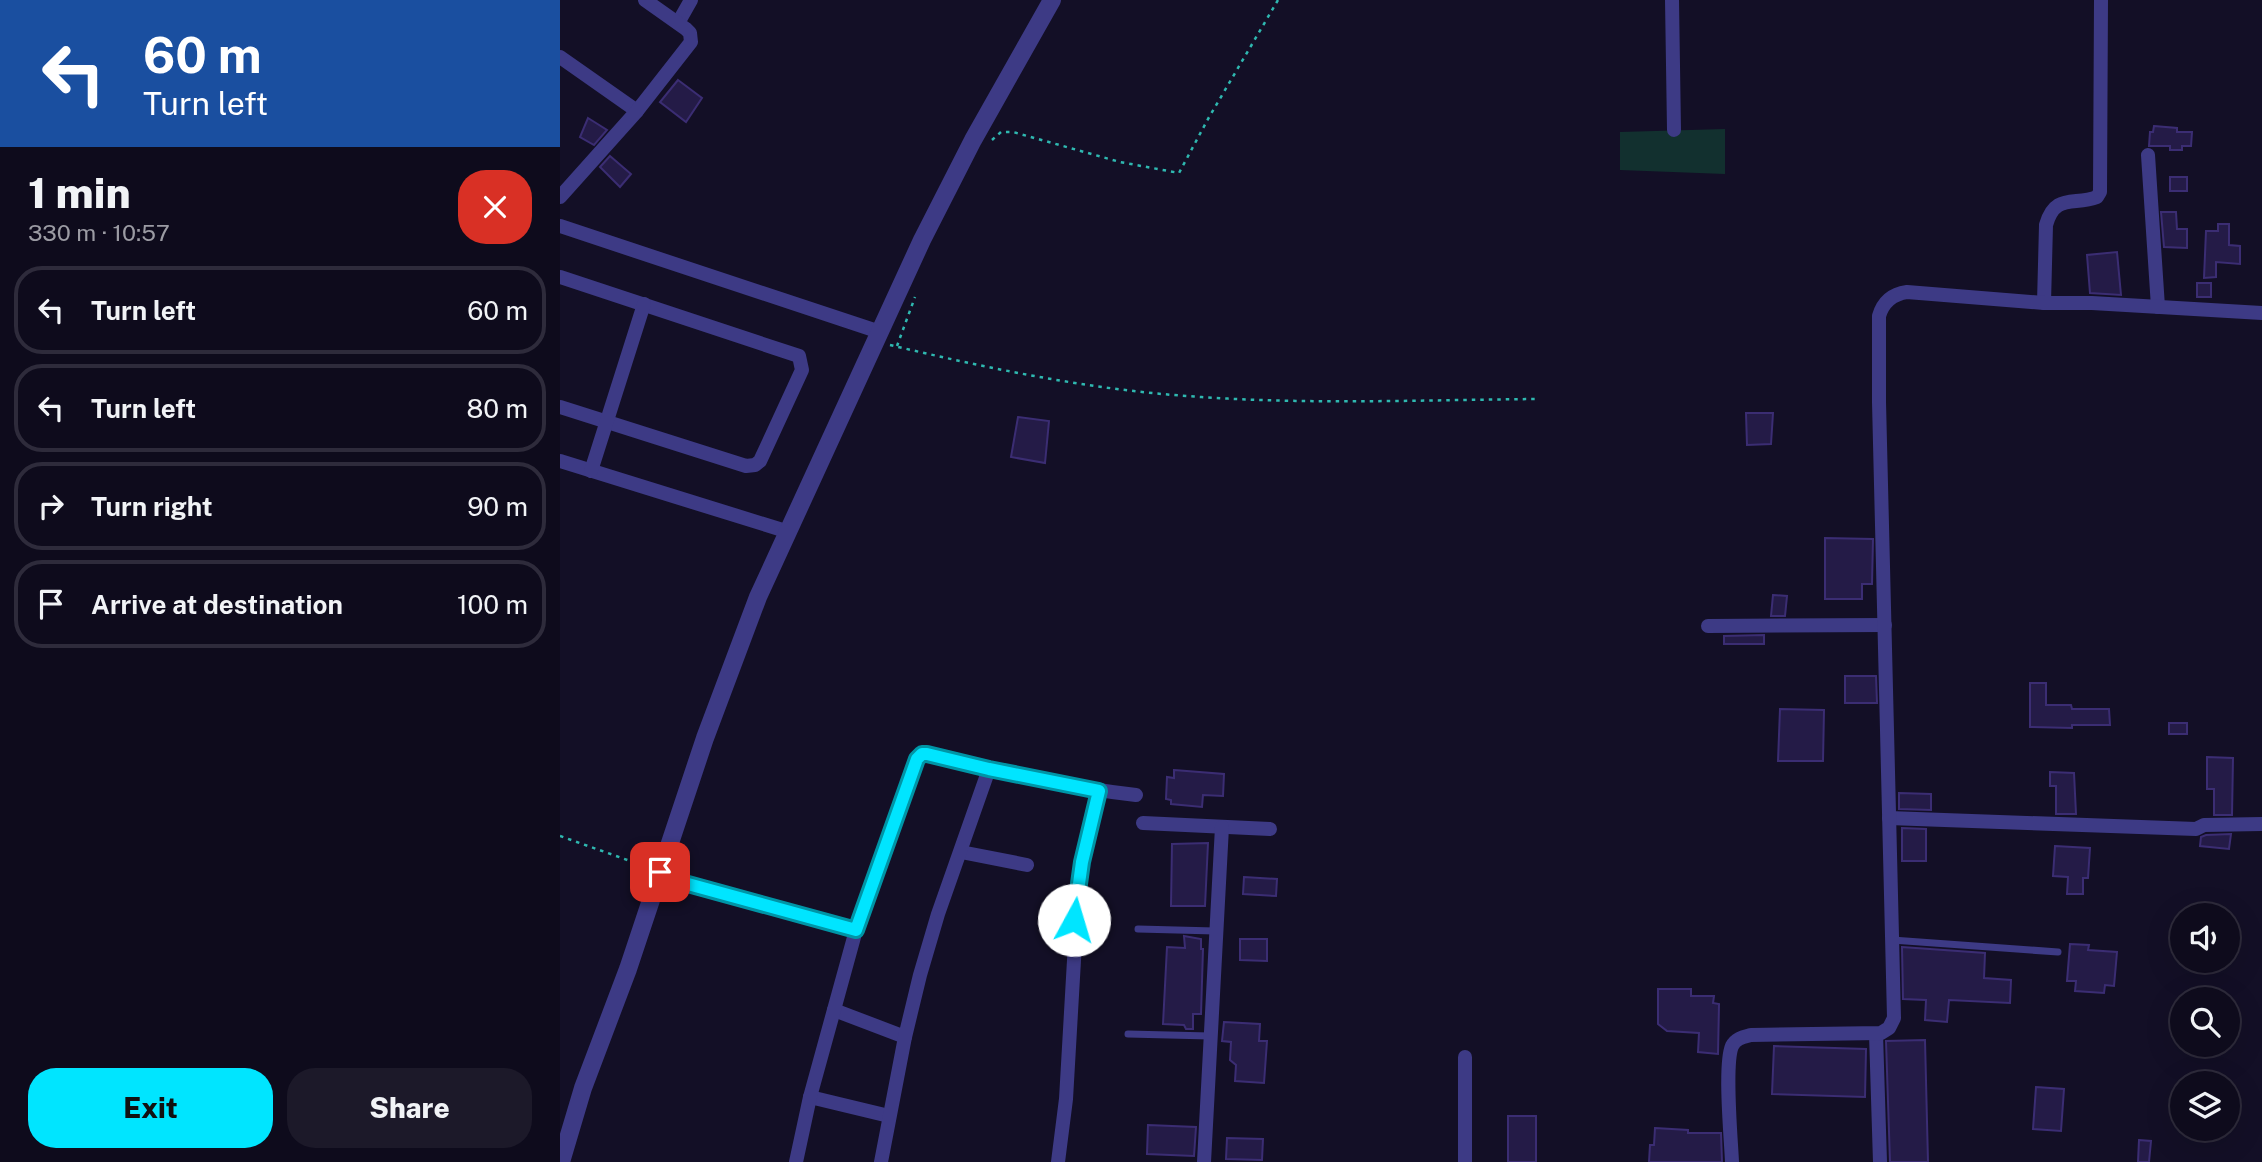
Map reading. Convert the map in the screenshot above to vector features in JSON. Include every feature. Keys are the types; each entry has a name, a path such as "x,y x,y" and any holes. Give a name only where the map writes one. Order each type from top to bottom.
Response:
{"street":[{"path":"560,197 637,111 691,42 690,33 645,0"},
{"path":"678,23 691,0"},
{"path":"561,1162 583,1088 628,969 678,815 758,597 952,178 1052,0"},
{"path":"1672,0 1674,130"},
{"path":"2044,303 2046,225 2050,214 2062,202 2091,200 2100,192 2101,0"},
{"path":"560,57 637,111"},
{"path":"2148,155 2158,307"},
{"path":"560,226 878,337"},
{"path":"560,277 799,356 802,370 760,461 755,466 746,466 560,407"},
{"path":"1732,1162 1729,1073 1735,1042 1751,1035 1876,1034 1889,1028 1894,1018 1879,390 1880,311 1893,296 1907,292 2044,303 2092,303 2262,313"},
{"path":"591,471 644,304"},
{"path":"560,461 789,532"},
{"path":"1708,626 1885,625"},
{"path":"796,1162 810,1097 856,930 917,759 922,754 927,754 1099,791 1136,795"},
{"path":"881,1162 920,975 989,769"},
{"path":"1058,1162 1066,1099 1078,891 1099,791"},
{"path":"1889,817 2196,829 2204,825 2262,824"},
{"path":"1143,823 1270,829"},
{"path":"1204,1162 1222,827"},
{"path":"961,852 1027,865"},
{"path":"660,872 677,881 856,930"},
{"path":"834,1010 905,1037"},
{"path":"1876,1034 1880,1162"},
{"path":"1465,1057 1465,1162"},
{"path":"810,1097 889,1116"}],"lane":[{"path":"1138,929 1215,931"},
{"path":"1892,940 2058,952"},
{"path":"1128,1034 1210,1036"}],"path":[{"path":"992,141 1001,132 1013,132 1120,162 1180,173 1208,119 1278,0"},
{"path":"897,346 916,295"},
{"path":"878,337 897,346 1009,372 1187,397 1261,401 1536,399"},
{"path":"560,836 660,872"}],"green space":[{"path":"1725,129 1725,174 1620,170 1620,132"}],"building":[{"path":"678,80 702,98 686,122 660,102"},
{"path":"588,118 607,130 594,145 580,137"},
{"path":"2154,126 2177,128 2177,132 2192,132 2191,146 2182,146 2182,150 2170,150 2170,146 2149,146 2150,132 2153,132"},
{"path":"610,156 631,174 620,187 600,167"},
{"path":"2170,177 2187,177 2187,191 2170,191"},
{"path":"2161,212 2176,212 2177,229 2187,229 2187,248 2164,247"},
{"path":"2218,224 2229,224 2229,245 2240,246 2240,264 2216,262 2216,277 2204,278 2206,231 2218,231"},
{"path":"2117,252 2121,295 2090,293 2087,255"},
{"path":"2197,283 2211,283 2211,297 2197,297"},
{"path":"1746,413 1773,413 1771,444 1747,445"},
{"path":"1018,417 1049,421 1045,463 1011,457"},
{"path":"1825,538 1873,539 1872,584 1862,584 1862,599 1825,599"},
{"path":"1773,595 1787,596 1785,616 1771,616"},
{"path":"1764,635 1764,644 1724,644 1724,636"},
{"path":"1845,676 1876,676 1877,703 1845,703"},
{"path":"2030,683 2046,683 2046,705 2071,705 2072,709 2109,709 2110,725 2030,727"},
{"path":"1780,709 1824,710 1823,761 1778,761"},
{"path":"2169,723 2187,723 2187,734 2169,734"},
{"path":"2207,757 2233,758 2232,815 2214,815 2214,789 2207,789"},
{"path":"1174,770 1224,774 1223,796 1203,795 1202,807 1171,804 1171,800 1166,799 1167,777 1174,778"},
{"path":"2050,772 2074,773 2076,814 2056,814 2056,786 2050,786"},
{"path":"1899,793 1931,794 1931,810 1899,809"},
{"path":"1902,828 1926,829 1926,861 1902,861"},
{"path":"2231,834 2229,849 2200,846 2201,837 2206,835"},
{"path":"1208,843 1205,906 1171,906 1172,844"},
{"path":"2055,846 2090,848 2088,878 2083,878 2083,894 2067,894 2068,877 2053,876"},
{"path":"1244,877 1277,879 1276,896 1243,894"},
{"path":"1184,936 1201,939 1203,949 1201,1014 1193,1014 1193,1029 1186,1029 1184,1025 1163,1024 1167,947 1185,948"},
{"path":"1240,939 1267,939 1267,961 1240,960"},
{"path":"2070,944 2089,945 2088,950 2117,952 2114,986 2105,985 2104,993 2075,991 2076,981 2067,981"},
{"path":"1902,947 1985,953 1984,978 2011,980 2010,1003 1949,1000 1947,1022 1925,1020 1926,1000 1903,999"},
{"path":"1658,989 1691,989 1691,996 1714,996 1713,1003 1719,1004 1718,1054 1698,1052 1699,1033 1667,1031 1658,1024"},
{"path":"1224,1022 1260,1024 1259,1041 1267,1041 1264,1083 1235,1081 1236,1065 1230,1060 1231,1042 1222,1041"},
{"path":"1925,1040 1928,1162 1890,1162 1886,1041"},
{"path":"1774,1046 1866,1049 1865,1097 1772,1094"},
{"path":"2036,1087 2064,1089 2061,1131 2033,1129"},
{"path":"1508,1116 1536,1116 1536,1162 1508,1162"},
{"path":"1148,1125 1196,1127 1194,1156 1147,1154"},
{"path":"1655,1128 1688,1130 1688,1133 1721,1133 1722,1162 1649,1162"},
{"path":"1227,1138 1263,1139 1262,1160 1226,1159"},
{"path":"2139,1140 2151,1141 2149,1162 2138,1162"}],"route":[{"path":"660,872 677,881 856,930 917,759 922,754 927,754 1099,791 1082,862 1074,920"}]}
